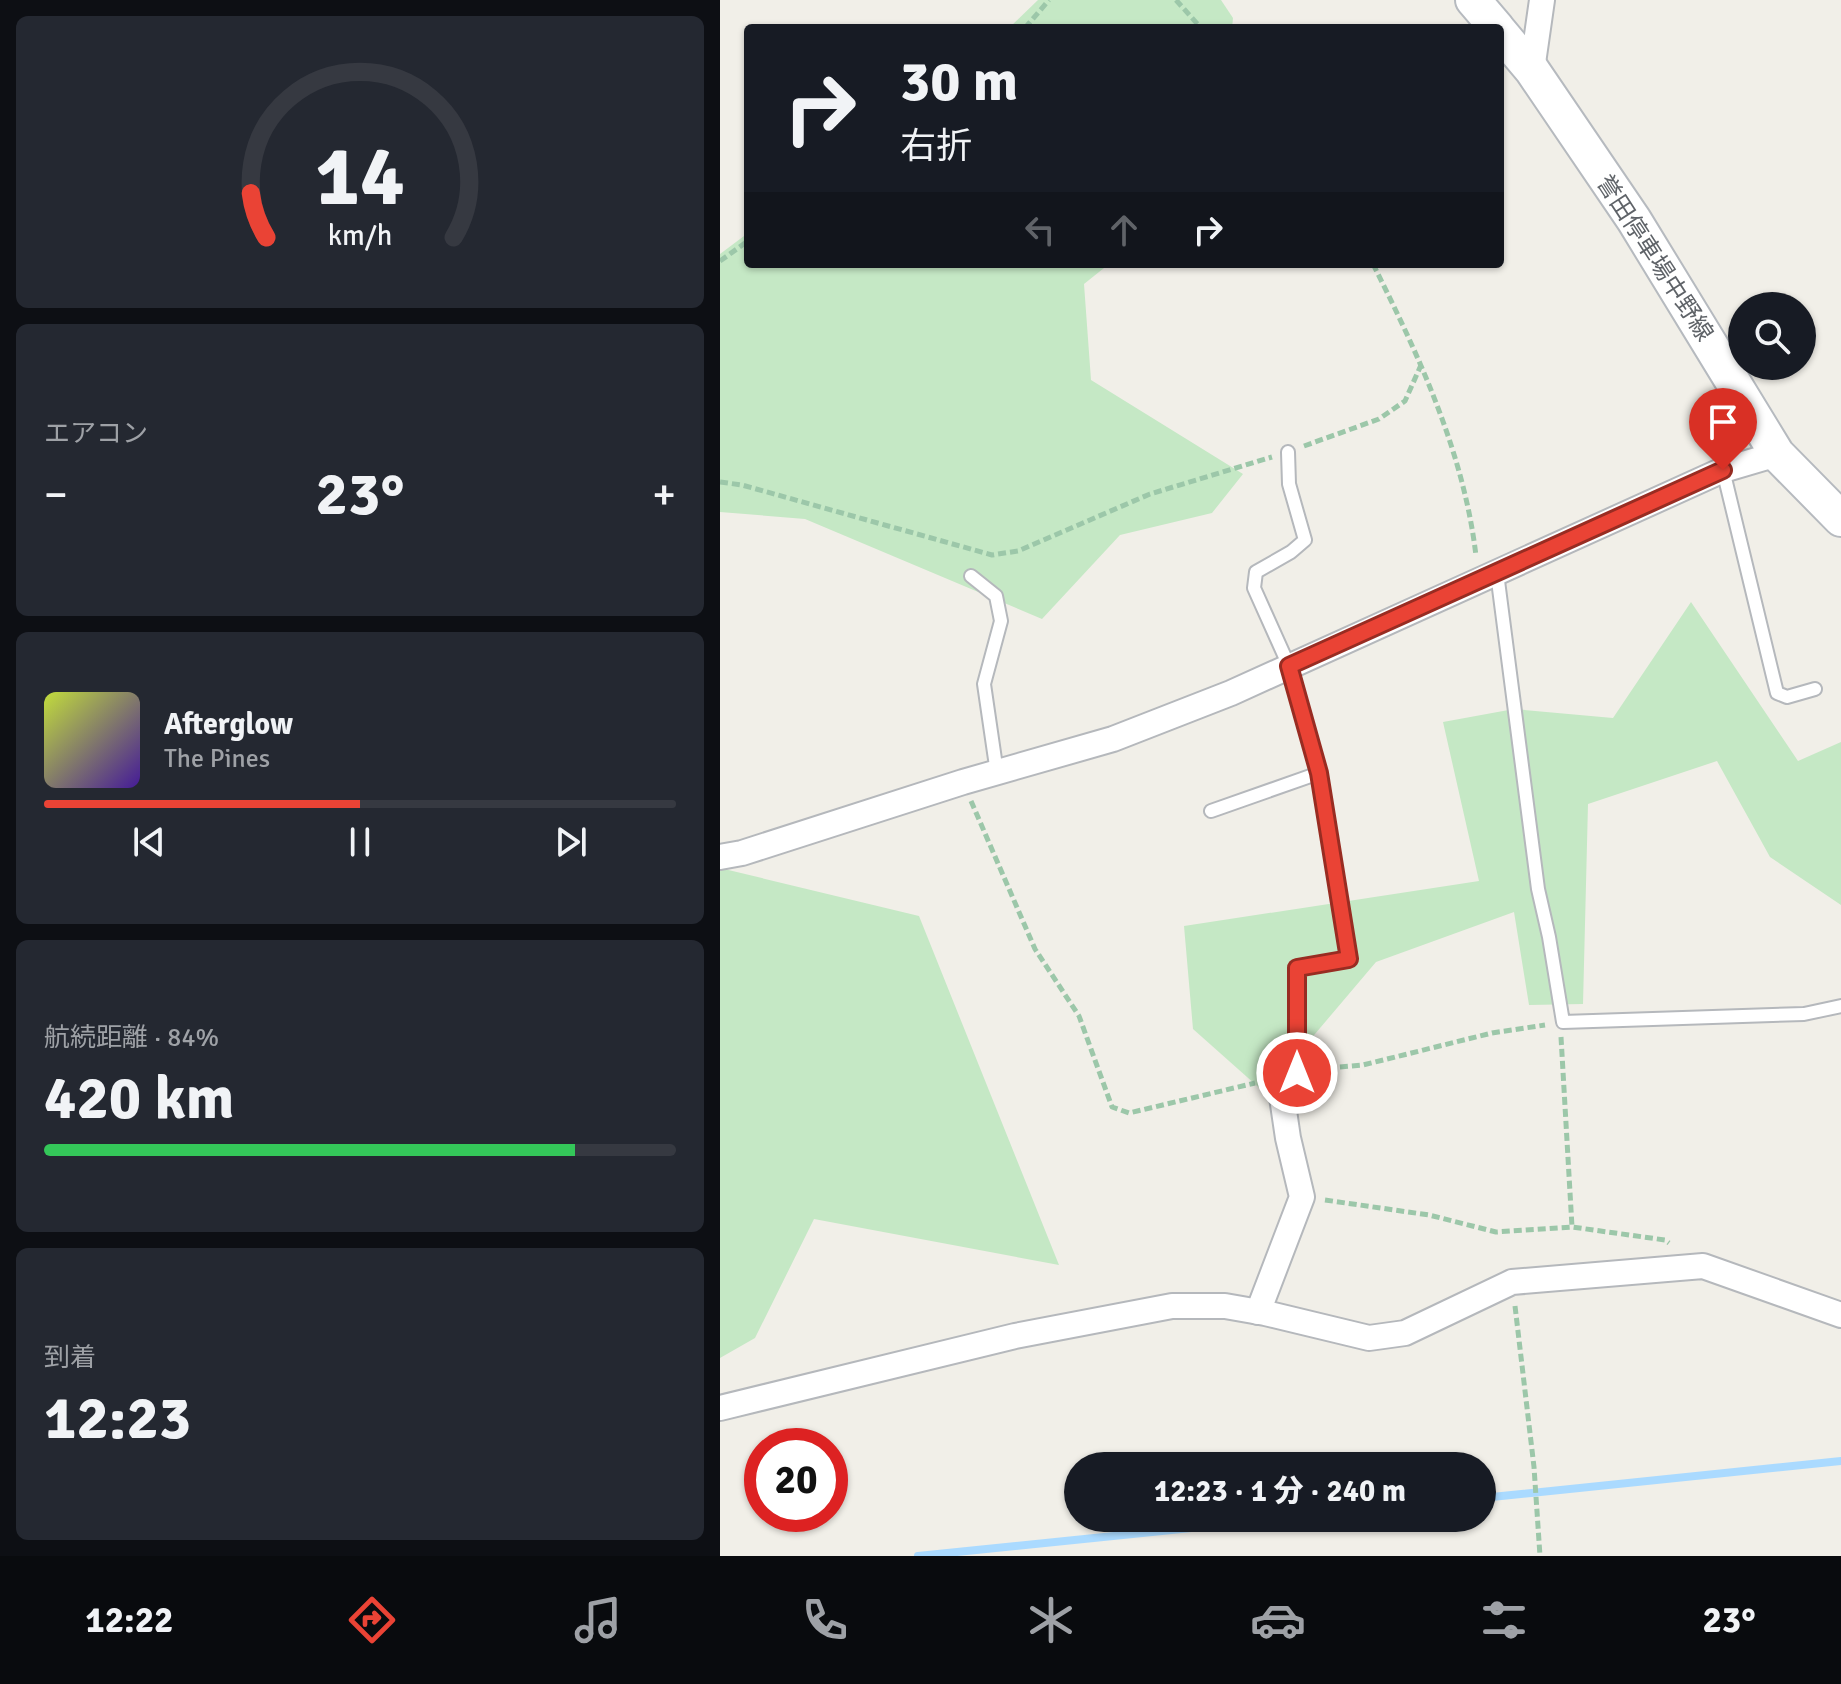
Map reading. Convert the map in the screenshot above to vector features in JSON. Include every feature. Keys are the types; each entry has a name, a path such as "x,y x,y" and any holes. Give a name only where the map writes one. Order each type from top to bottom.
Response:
{"main road":[{"name":"誉田停車場中野線","path":"1473,0 1493,24"},
{"name":"誉田停車場中野線","path":"1504,37 1532,70 1634,220 1777,454 1841,519"}],"street":[{"path":"1532,70 1542,0"},
{"path":"720,857 742,853 963,782 1113,739 1289,666 1723,470 1777,454"},
{"path":"1258,1312 1302,1197 1288,1138 1288,1075"},
{"path":"720,1408 1015,1336 1172,1306 1225,1306 1369,1338 1405,1333 1512,1282 1703,1266 1841,1315"}],"lane":[{"path":"1288,452 1289,484 1305,540 1256,572 1254,588 1289,666 1319,773 1349,959 1297,968 1288,1075"},
{"path":"1723,470 1777,693 1787,697 1815,689"},
{"path":"971,576 996,596 1001,621 984,684 997,773"},
{"path":"1488,577 1563,1022 1804,1014 1841,1006"},
{"path":"1211,811 1319,773"}],"path":[{"path":"1028,24 1049,0"},
{"path":"1176,0 1197,24"},
{"path":"720,261 744,244"},
{"path":"1375,268 1421,365 1446,430 1488,577"},
{"path":"720,482 742,485 992,555 1018,551 1150,494 1288,452 1379,419 1405,401 1421,365"},
{"path":"963,782 1035,949 1079,1016 1112,1107 1129,1113 1328,1066 1363,1065 1492,1033 1563,1022 1560,1043 1572,1227"},
{"path":"1302,1197 1429,1215 1496,1232 1572,1227 1665,1240 1703,1266"},
{"path":"1512,1282 1534,1467 1540,1556"}],"green space":[{"path":"1038,0 1221,0 1233,18 1232,24 1013,24"},
{"path":"744,236 744,268 1104,268 1084,284 1091,380 1243,474 1212,513 1120,535 1042,619 805,519 720,512 720,254"},
{"path":"1691,602 1798,761 1841,742 1841,905 1770,857 1717,761 1588,804 1583,1004 1529,1005 1514,912 1376,962 1265,1093 1193,1029 1184,926 1479,881 1443,722 1514,709 1613,718"},
{"path":"720,868 919,916 1059,1265 814,1219 755,1338 720,1358"}],"waterway":[{"path":"1496,1497 1841,1461"},
{"path":"918,1556 1152,1532"}],"route":[{"path":"1297,1073 1297,968 1349,959 1319,773 1289,666 1723,470"}]}
